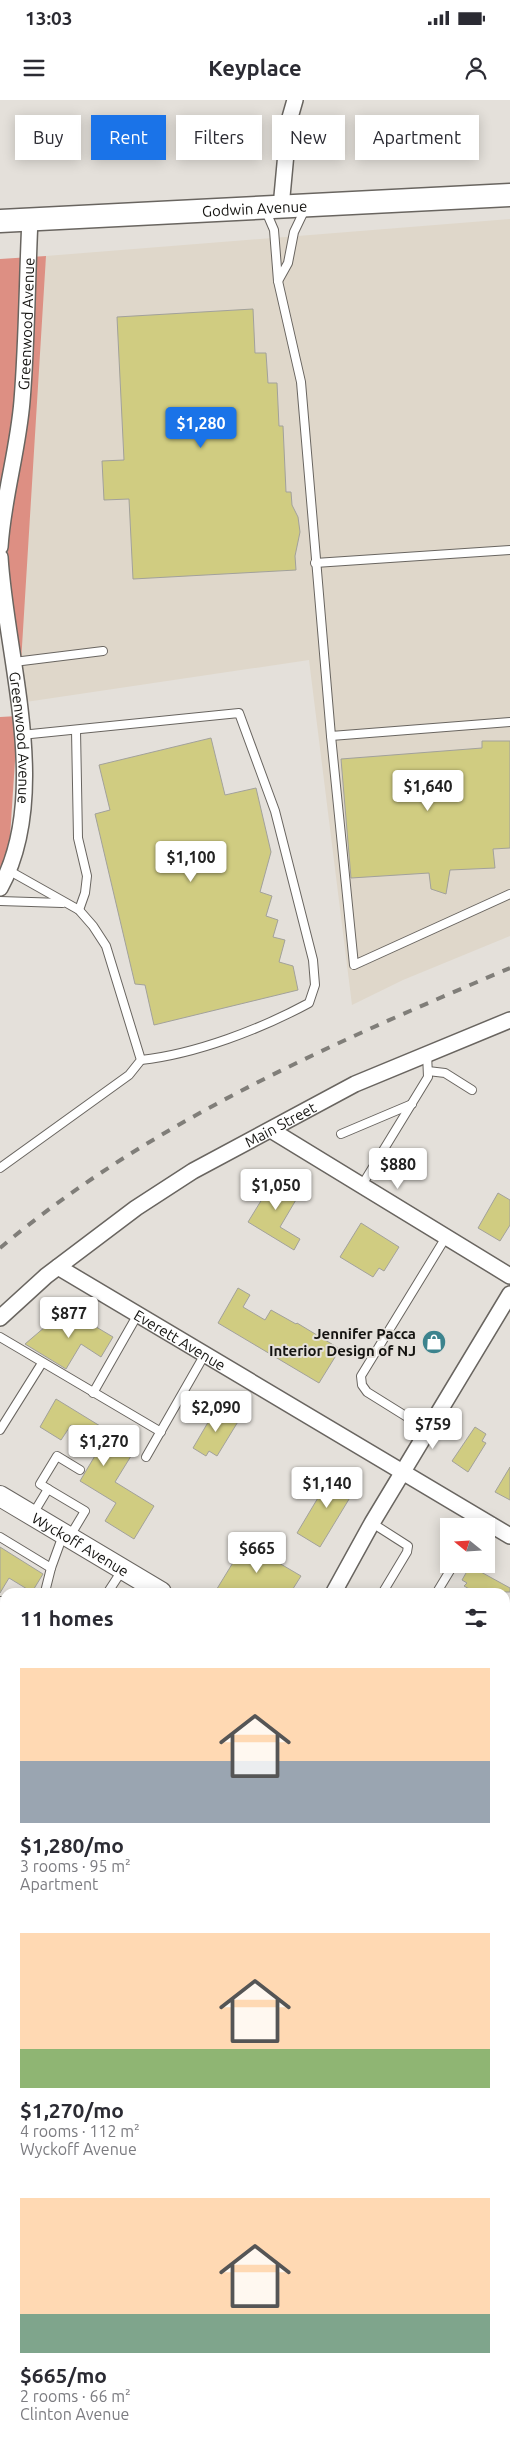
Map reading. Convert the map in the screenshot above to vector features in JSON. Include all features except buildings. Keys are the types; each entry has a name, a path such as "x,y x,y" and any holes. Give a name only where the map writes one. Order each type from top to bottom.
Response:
{"main road":[{"name":"Godwin Avenue","path":"0,221 510,195"},
{"name":"Wyckoff Avenue","path":"0,1497 154,1588"}],"street":[{"path":"272,207 295,100"},
{"name":"Greenwood Avenue","path":"0,548 2,520 17,442 22,400 30,220"},
{"name":"Greenwood Avenue","path":"0,557 2,590 14,662 21,735 24,799 21,825 8,870 0,888"},
{"name":"Main Street","path":"0,1318 58,1267 153,1197 193,1171 355,1084 510,1020"},
{"path":"271,1130 510,1276"},
{"name":"Everett Avenue","path":"58,1267 403,1472 472,1518"},
{"path":"340,1588 372,1523 510,1294"},
{"name":"Everett Avenue","path":"495,1529 510,1536"}],"lane":[{"path":"278,281 288,263 294,232 308,206"},
{"path":"272,207 278,281 301,382 331,736 354,965 510,894"},
{"path":"316,563 510,550"},
{"path":"14,662 103,651"},
{"path":"0,1168 129,1075 141,1060 161,1058 216,1042 281,1018 309,1003 315,986 313,960 275,811 239,712 21,735"},
{"path":"331,736 510,722"},
{"path":"76,730 78,838 87,876 85,893 79,910"},
{"path":"8,870 79,910 93,926 106,946 141,1060"},
{"path":"0,900 64,903"},
{"path":"362,1186 428,1077 427,1053"},
{"path":"428,1071 445,1073 472,1090"},
{"path":"341,1134 413,1104"},
{"path":"428,1430 367,1392 362,1385 361,1376 446,1237"},
{"path":"92,1393 138,1314"},
{"path":"0,1337 161,1432"},
{"path":"146,1457 205,1354"},
{"path":"0,1430 42,1363"},
{"path":"47,1588 51,1568 66,1536 85,1511 40,1484 57,1456 80,1470"},
{"path":"32,1516 48,1489"},
{"path":"372,1523 408,1546 385,1588"},
{"path":"0,1537 51,1568"},
{"path":"111,1588 123,1569"},
{"path":"439,1588 449,1573"}],"shaded area":[{"path":"510,219 510,936 403,980 352,1005 309,660 19,703 14,524 46,256"},
{"path":"46,256 19,695 3,495 0,495 0,259"},
{"path":"18,716 8,867 0,879 0,717"}],"railway":[{"path":"0,1248 58,1203 118,1162 180,1124 244,1089 310,1057 510,968"}],"place":[{"name":"Jennifer Pacca Interior Design of NJ","path":"434,1342"}]}
